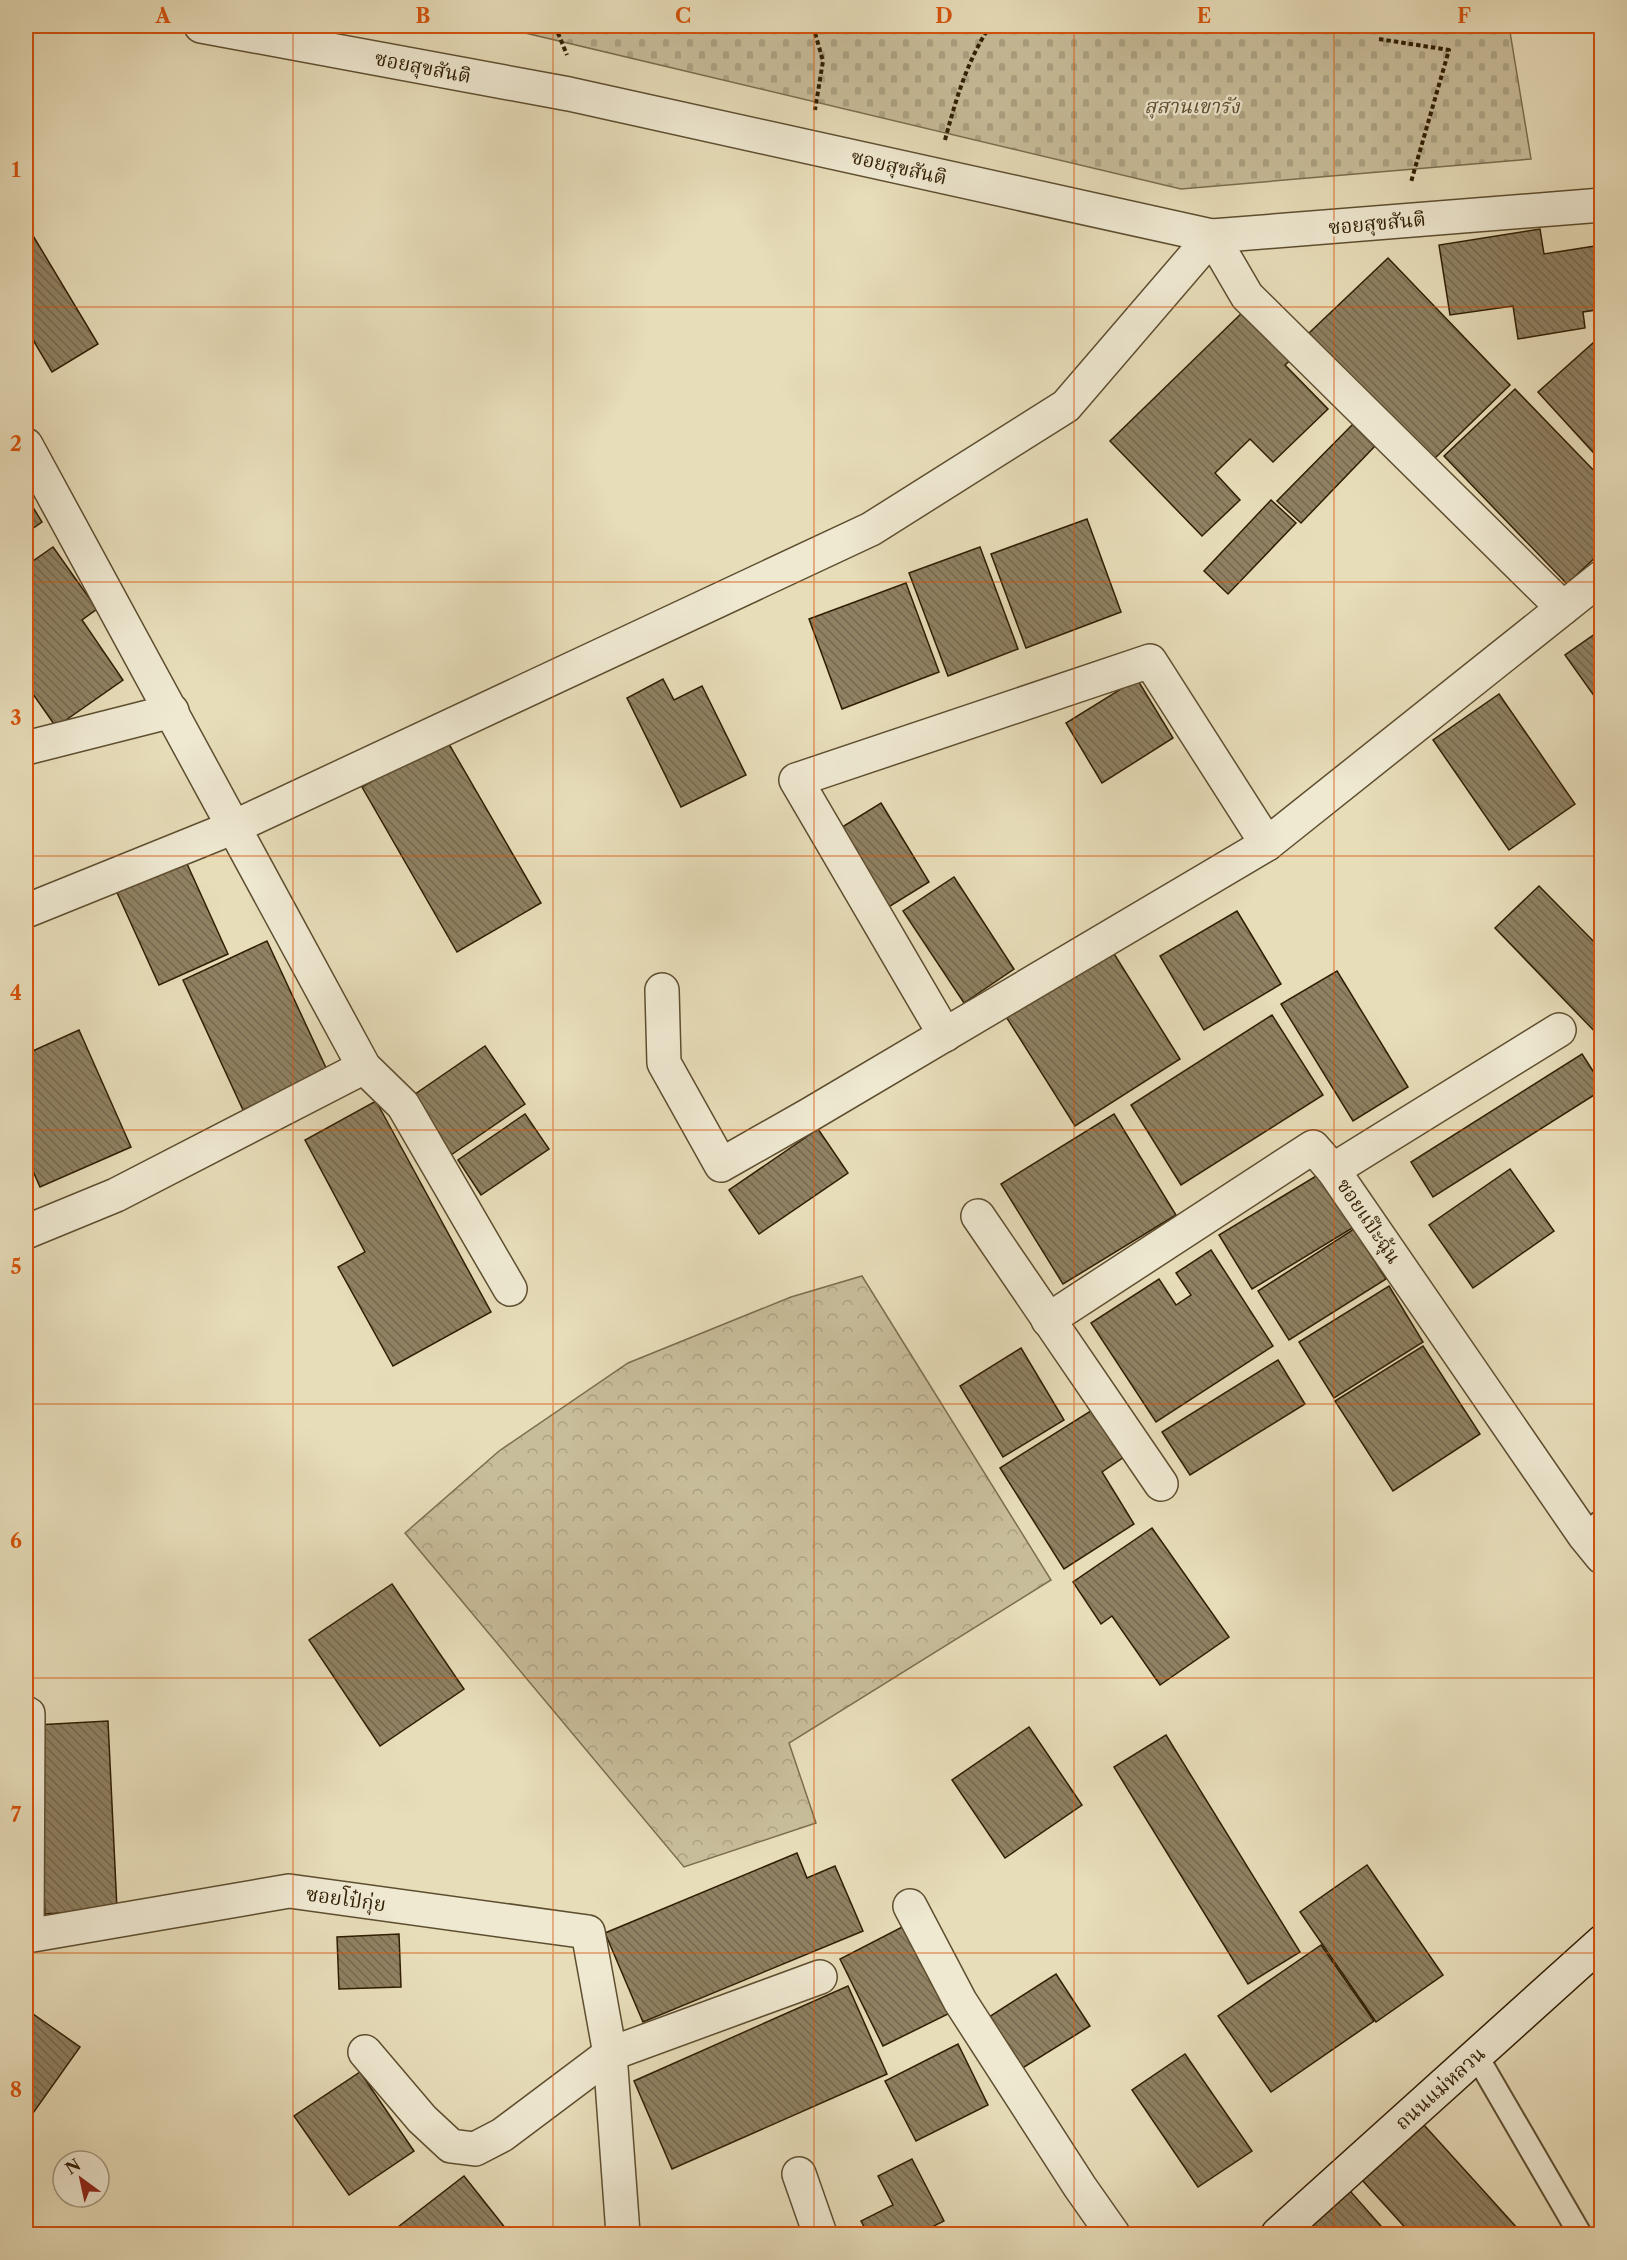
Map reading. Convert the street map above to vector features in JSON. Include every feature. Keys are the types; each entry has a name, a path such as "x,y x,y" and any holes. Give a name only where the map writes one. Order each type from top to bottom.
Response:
{"street":[{"name":"ซอยสุขสันติ","path":"201,26 569,94 1212,236 1602,204"},
{"path":"26,910 234,827 871,529 1066,406 1212,236 1247,296 1563,608"},
{"path":"26,445 364,1067 403,1106 510,1289"},
{"path":"662,990 664,1063 720,1165 1268,844 1602,578"},
{"path":"945,1035 796,780 1150,660 1268,844"},
{"path":"26,748 172,711"},
{"path":"1334,1170 1558,1030"},
{"path":"26,1232 116,1196 364,1067"},
{"name":"ซอยแป๊ะฉุ้น","path":"1048,1320 1313,1147 1334,1170 1596,1538"},
{"path":"978,1216 1161,1484"},
{"name":"ซอยโป๋กุ่ย","path":"26,1713 28,1714 27,1936 289,1891 588,1932 610,2054 623,2235"},
{"path":"910,1906 960,2001 1113,2235"},
{"name":"ถนนแม่หลวน","path":"1278,2235 1602,1942"},
{"path":"365,2052 422,2119 451,2146 475,2149 502,2135 610,2054 820,1977"},
{"path":"799,2174 820,2235"}],"lane":[{"path":"1476,2055 1580,2235"}],"path":[{"path":"808,147 823,61 813,26"},
{"path":"935,175 960,85 976,47 990,26"},
{"path":"1379,39 1449,50 1400,221"}],"green space":[{"name":"สุสานเขารัง","path":"496,26 1509,26 1531,159 1181,189"},
{"path":"862,1276 1051,1580 789,1743 816,1823 684,1867 405,1533 499,1451 628,1363 791,1297"}],"building":[{"path":"26,224 98,344 52,372 26,328"},
{"path":"1540,229 1544,254 1602,245 1602,309 1583,312 1585,328 1518,339 1513,306 1450,315 1439,245"},
{"path":"1388,258 1510,385 1432,461 1309,333"},
{"path":"1248,307 1296,355 1285,365 1328,409 1273,462 1250,439 1215,473 1240,500 1202,536 1110,441"},
{"path":"1602,335 1602,462 1538,392"},
{"path":"1515,389 1602,479 1602,551 1567,584 1444,456"},
{"path":"1354,423 1376,445 1301,523 1277,501"},
{"path":"26,496 42,522 26,533"},
{"path":"1271,500 1296,523 1228,594 1204,571"},
{"path":"1087,519 1121,612 1026,648 991,554"},
{"path":"53,547 97,609 82,620 123,680 56,727 26,684 26,566"},
{"path":"980,547 1018,649 948,676 909,573"},
{"path":"906,583 939,672 842,709 809,619"},
{"path":"1602,629 1602,707 1565,655"},
{"path":"663,679 674,700 702,686 746,775 681,807 627,698"},
{"path":"1137,679 1173,738 1102,783 1066,723"},
{"path":"1499,694 1575,804 1509,850 1433,740"},
{"path":"446,739 541,903 457,952 362,787"},
{"path":"881,803 929,882 887,908 839,829"},
{"path":"183,855 228,954 159,985 114,886"},
{"path":"954,877 1014,969 964,1003 903,911"},
{"path":"1539,886 1602,950 1602,1039 1495,928"},
{"path":"1237,911 1281,984 1204,1030 1160,956"},
{"path":"267,941 327,1070 243,1110 183,980"},
{"path":"1111,949 1180,1059 1075,1126 1005,1015"},
{"path":"1337,971 1408,1087 1353,1121 1281,1004"},
{"path":"1272,1015 1323,1095 1181,1185 1131,1105"},
{"path":"79,1030 131,1147 40,1187 26,1155 26,1054"},
{"path":"485,1046 525,1104 448,1157 408,1099"},
{"path":"1582,1054 1602,1085 1602,1090 1433,1197 1411,1162"},
{"path":"376,1101 491,1312 393,1366 338,1267 365,1252 305,1140"},
{"path":"525,1114 549,1149 481,1195 458,1160"},
{"path":"1114,1114 1176,1215 1063,1284 1001,1184"},
{"path":"818,1129 848,1173 759,1234 729,1190"},
{"path":"1510,1169 1554,1231 1473,1288 1429,1225"},
{"path":"1321,1173 1354,1227 1252,1289 1219,1235"},
{"path":"1354,1229 1386,1279 1289,1340 1258,1291"},
{"path":"1211,1250 1273,1346 1156,1422 1091,1323 1159,1279 1176,1305 1191,1295 1176,1273"},
{"path":"1389,1286 1423,1342 1334,1398 1299,1342"},
{"path":"1423,1346 1480,1434 1393,1491 1335,1401"},
{"path":"1021,1348 1064,1420 1003,1457 960,1386"},
{"path":"1278,1360 1305,1404 1190,1475 1162,1432"},
{"path":"1097,1407 1127,1455 1102,1472 1134,1524 1064,1569 1000,1468"},
{"path":"1152,1528 1229,1637 1160,1685 1112,1616 1101,1624 1073,1582"},
{"path":"392,1584 464,1689 380,1746 309,1640"},
{"path":"108,1721 117,1909 45,1914 36,1725"},
{"path":"1029,1727 1082,1805 1005,1858 952,1780"},
{"path":"1166,1735 1300,1952 1248,1984 1114,1767"},
{"path":"797,1853 807,1878 835,1866 863,1931 643,2022 605,1933"},
{"path":"1367,1865 1443,1975 1376,2022 1300,1912"},
{"path":"906,1925 950,2013 883,2046 840,1959"},
{"path":"399,1934 401,1987 339,1989 337,1937"},
{"path":"1321,1945 1374,2021 1271,2092 1218,2016"},
{"path":"1056,1974 1090,2026 1021,2069 989,2017"},
{"path":"848,1986 887,2074 672,2169 634,2081"},
{"path":"26,2009 80,2047 26,2123"},
{"path":"958,2044 988,2105 916,2141 885,2081"},
{"path":"1185,2054 1252,2151 1198,2187 1132,2090"},
{"path":"360,2072 414,2151 349,2195 294,2116"},
{"path":"1424,2125 1518,2229 1512,2234 1411,2234 1362,2180"},
{"path":"912,2159 944,2221 918,2234 868,2234 861,2221 893,2205 878,2176"},
{"path":"464,2176 510,2234 389,2234"},
{"path":"1350,2191 1388,2234 1299,2234"}]}
